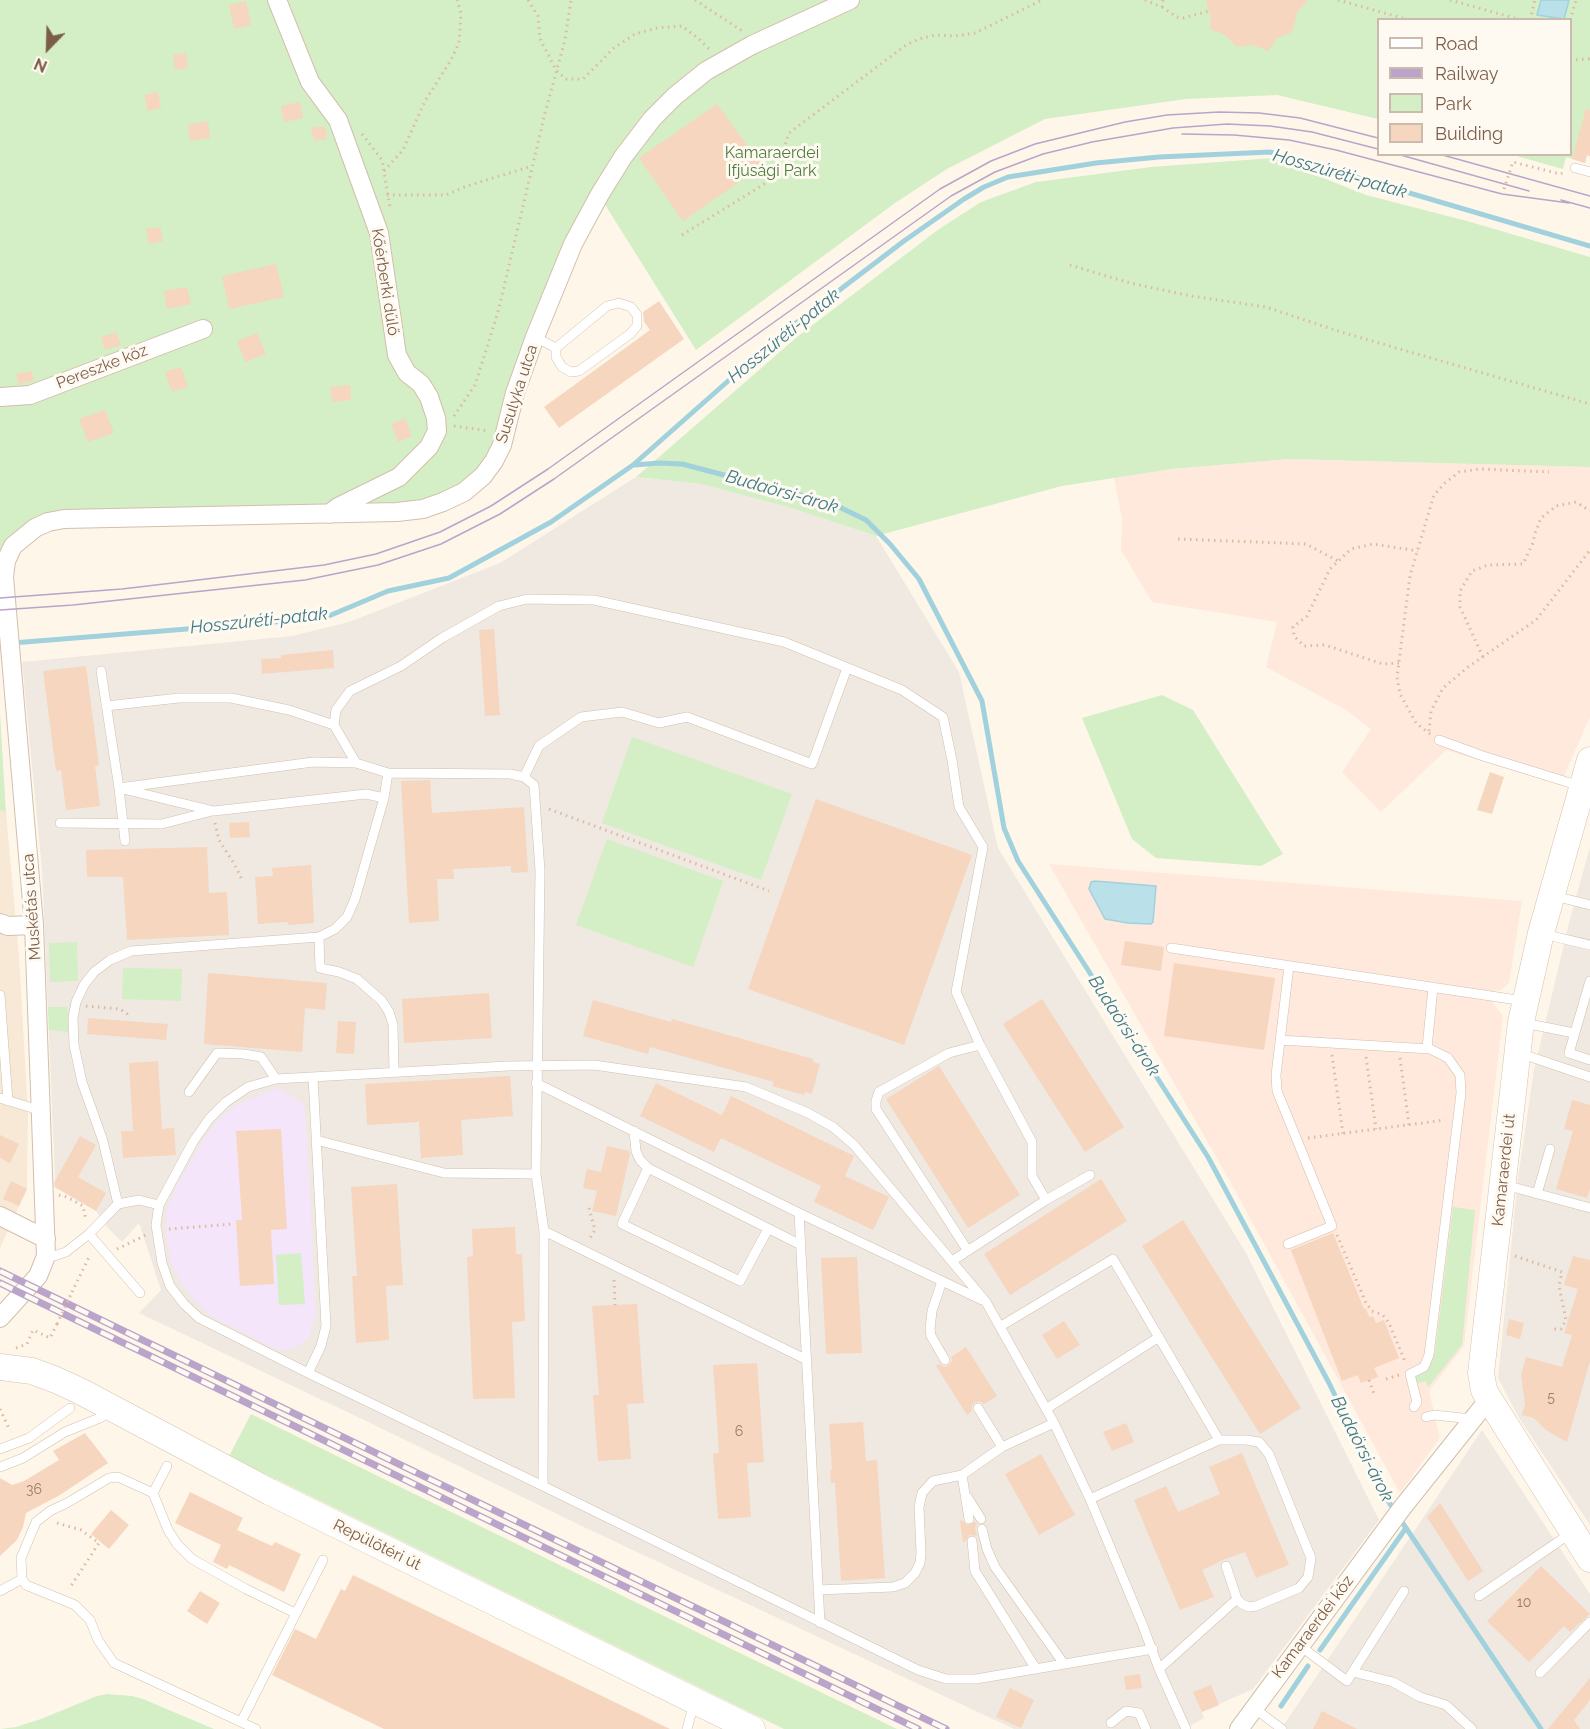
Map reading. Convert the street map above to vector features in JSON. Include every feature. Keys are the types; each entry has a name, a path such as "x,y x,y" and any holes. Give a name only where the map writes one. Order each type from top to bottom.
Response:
{"street":[{"name":"Kőérberki dűlő","path":"277,0 310,82 338,120 380,233 397,355 407,373 421,384 429,397 441,428"},
{"name":"Susulyka utca","path":"2,577 6,561 6,542 35,528 64,519 397,512 423,509 464,492 483,476 494,461 506,434 515,393 573,244 623,157 652,119 675,96 706,71 752,45 850,0"},
{"name":"Pereszke köz","path":"0,397 30,395 203,329"},
{"path":"328,515 338,507 399,477 429,447 441,428"},
{"name":"Muskétás utca","path":"2,577 4,625 12,666 34,925 46,1247"},
{"name":"Kamaraerdei út","path":"1587,777 1551,896 1523,1012 1482,1382 1489,1400 1590,1559"},
{"path":"0,923 8,926 34,925"},
{"path":"0,1216 46,1247 38,1276 0,1318"},
{"name":"Repülőtéri út","path":"5,1358 56,1380 270,1492 752,1729"},
{"path":"1472,1419 1489,1400"},
{"name":"Kamaraerdei köz","path":"1239,1729 1299,1645 1472,1419"}],"lane":[{"path":"1575,168 1590,172"},
{"path":"619,303 631,307 637,315 637,326 630,334 579,371 571,372 562,367 556,357 556,348 607,306 619,303"},
{"path":"535,338 556,348"},
{"path":"356,763 334,725 336,710 350,691 401,666 442,638 499,606 527,598 594,600 784,642 902,690 943,717 959,807 983,847 956,992 980,1045 1032,1142 1032,1176 1046,1200"},
{"path":"524,777 539,746 581,717 622,712 659,723 687,717 812,764 847,668"},
{"path":"101,671 120,788 125,841"},
{"path":"106,706 179,698 231,698 289,710 334,725"},
{"path":"1439,740 1483,756 1587,777"},
{"path":"120,788 313,762 356,763 388,773 510,774 524,777 534,785 540,871 536,1174 544,1231 543,1486"},
{"path":"118,1204 103,1141 89,1106 77,1062 73,1032 76,1005 84,985 94,972 110,960 131,951 319,938 335,929 347,917 355,899 384,798 388,773"},
{"path":"120,788 214,811"},
{"path":"60,823 162,824 214,811 366,794 384,798"},
{"path":"1551,896 1590,904"},
{"path":"1541,933 1590,945"},
{"path":"319,938 320,968 357,979 382,1000 389,1012 393,1025 394,1071"},
{"path":"1171,948 1433,987 1523,1012 1574,1033"},
{"path":"1288,1244 1332,1226 1295,1140 1276,1084 1289,966"},
{"path":"1590,981 1569,1053 1590,1060"},
{"path":"1427,1048 1433,987"},
{"path":"0,995 4,1100 42,1111"},
{"path":"1280,1040 1427,1048 1448,1058 1460,1075 1458,1118 1429,1355 1424,1367 1410,1374 1417,1402 1414,1407"},
{"path":"968,1251 876,1109 876,1101 879,1092 949,1053 980,1045"},
{"path":"1517,1052 1590,1077"},
{"path":"189,1092 217,1053 261,1057 276,1078"},
{"path":"1153,1649 976,1679 946,1679 918,1670 308,1373 199,1317 184,1304 170,1286 162,1263 156,1231 159,1205 209,1119 226,1102 248,1087 276,1078 536,1065 594,1065 746,1087 808,1113 833,1128 854,1145 986,1302 1001,1326 1054,1423 1090,1498 1153,1649 1159,1669 1186,1729"},
{"path":"308,1373 321,1346 326,1326 313,1077"},
{"path":"536,1083 986,1302"},
{"path":"634,1131 636,1150 640,1160 648,1168 801,1245"},
{"path":"316,1140 444,1173 536,1174"},
{"path":"1537,1194 1550,1149"},
{"path":"648,1168 622,1224 740,1281 768,1229"},
{"path":"952,1262 1046,1200 1090,1175"},
{"path":"1503,1185 1590,1208"},
{"path":"46,1247 54,1257 66,1251 89,1234 118,1204 139,1200 159,1205"},
{"path":"800,1213 820,1623"},
{"path":"544,1231 806,1359"},
{"path":"89,1234 140,1293"},
{"path":"1001,1326 1113,1259 1219,1440"},
{"path":"942,1281 932,1311 930,1329 931,1336 945,1360"},
{"path":"1046,1409 1159,1337"},
{"path":"0,1467 23,1458 65,1432 102,1417 108,1406"},
{"path":"0,1449 29,1438 70,1408"},
{"path":"978,1408 1002,1447"},
{"path":"1426,1417 1434,1415 1472,1419"},
{"path":"818,1590 893,1587 905,1583 915,1573 920,1563 919,1507 922,1493 933,1481 962,1475 1002,1447 1054,1423"},
{"path":"1090,1498 1219,1440 1246,1440 1259,1443 1269,1454 1311,1558 1308,1577 1299,1588 1256,1606 1249,1606 1242,1604 1238,1599 1226,1566"},
{"path":"153,1493 167,1466"},
{"path":"962,1475 969,1519"},
{"path":"256,1729 114,1663 98,1640 90,1620 75,1605 26,1585 22,1579 21,1558 36,1522 109,1478 118,1477 153,1493 168,1530 177,1544 192,1559 295,1613"},
{"path":"965,1494 981,1519"},
{"path":"982,1530 995,1567 1064,1664"},
{"path":"1479,1596 1572,1532"},
{"path":"972,1541 975,1571 1036,1669"},
{"path":"974,1557 989,1555"},
{"path":"241,1722 323,1560"},
{"path":"0,1591 22,1579"},
{"path":"1299,1645 1347,1681 1404,1591"},
{"path":"1159,1669 1238,1599"},
{"path":"1540,1673 1590,1622"},
{"path":"1353,1672 1393,1682 1420,1697 1446,1705 1472,1729"},
{"path":"687,1729 695,1701"},
{"path":"1254,1708 1282,1729"},
{"path":"1111,1723 1126,1711 1139,1713 1146,1729"}],"path":[{"path":"384,171 403,150 425,101 459,43 461,13 457,0"},
{"path":"528,0 538,16 540,39 556,70 566,79 583,79 614,48 635,34 665,27 682,26 714,55 727,59"},
{"path":"441,428 462,407 476,385 498,312 564,40 571,0"},
{"path":"695,0 744,32 752,45"},
{"path":"682,235 774,178 789,133 906,45 935,35 955,36 975,33 1042,0"},
{"path":"1145,0 1177,17 1183,18 1209,11"},
{"path":"1162,7 1163,0"},
{"path":"1338,0 1402,18"},
{"path":"1450,0 1514,18"},
{"path":"1530,18 1535,0"},
{"path":"1571,18 1576,0"},
{"path":"1572,60 1590,60"},
{"path":"1504,189 1513,162 1560,174 1575,168"},
{"path":"387,195 446,195 467,186 532,166"},
{"path":"1070,265 1161,290 1266,307 1341,332 1590,404"},
{"path":"441,428 506,434"},
{"path":"1439,740 1416,723 1400,694 1397,677 1410,576 1434,495 1459,472 1480,469 1549,472"},
{"path":"1483,657 1460,607 1460,591 1468,576 1472,571 1488,565 1523,564 1541,518 1556,506 1576,502 1590,511"},
{"path":"1178,539 1306,544 1338,561"},
{"path":"1399,663 1383,664 1325,645 1304,646 1294,636 1293,627 1307,615 1330,569 1351,549 1373,544 1418,551"},
{"path":"1429,733 1431,711 1443,688 1536,620 1590,550"},
{"path":"537,805 770,891"},
{"path":"214,811 219,840 242,880"},
{"path":"76,1005 120,1009 128,1014 129,1019"},
{"path":"1330,1042 1342,1134"},
{"path":"1365,1044 1376,1129"},
{"path":"1399,1046 1409,1125"},
{"path":"1295,1140 1458,1118"},
{"path":"583,1251 594,1230 589,1208"},
{"path":"106,1254 156,1231 233,1224"},
{"path":"1332,1226 1366,1303 1372,1311"},
{"path":"1496,1250 1562,1272 1559,1286 1566,1320 1561,1329 1554,1329"},
{"path":"5,1358 27,1344 33,1330 50,1338 91,1252"},
{"path":"613,1265 615,1305"},
{"path":"1367,1312 1372,1311 1383,1315 1389,1323 1410,1374"},
{"path":"1369,1380 1374,1394"},
{"path":"0,1409 12,1434 8,1436"},
{"path":"41,1518 81,1530 99,1544 62,1600"}],"shaded area":[{"path":"1289,459 1590,467 1590,717 1560,785 1446,750 1381,812 1342,772 1371,729 1346,710 1266,667 1277,622 1152,602 1121,550 1122,519 1114,478 1172,469"},
{"path":"636,477 701,484 791,508 876,536 959,672 998,848 1246,1253 1379,1520 1253,1689 1202,1712 1204,1718 1185,1729 1014,1729 588,1529 139,1313 161,1290 139,1223 122,1242 107,1227 96,1211 52,1186 55,1180 42,870 22,662 292,636 349,622 500,563"},
{"path":"0,810 6,813 19,956 28,1113 27,1189 0,1248"},
{"path":"1590,847 1590,1525 1519,1418 1498,1378 1518,1178 1534,1070 1570,919"},
{"path":"1049,864 1522,901 1509,983 1499,991 1495,990 1493,1003 1503,1016 1464,1346 1429,1391 1440,1438 1400,1493 1226,1174"},
{"path":"274,1089 283,1090 303,1104 306,1121 316,1316 308,1339 297,1347 286,1350 276,1350 212,1316 197,1304 180,1281 170,1260 166,1232 166,1211 178,1184 203,1140 218,1120 236,1105"},
{"path":"1482,1430 1590,1594 1590,1729 1281,1729"}],"green space":[{"name":"Kamaraerdei Ifjúsági Park","path":"0,0 1590,0 1590,156 1587,155 1585,163 1566,157 1563,169 1517,156 1572,156 1572,18 1377,18 1377,119 1277,95 1186,99 1045,119 947,169 895,203 696,350 604,203 579,246 520,397 474,478 413,507 35,528 0,577"},
{"path":"1273,158 1366,195 1467,221 1590,257 1590,467 1289,459 1172,469 1062,486 876,536 791,508 701,484 636,477 797,337 939,229 981,202 1036,182 1151,167"},
{"path":"1162,695 1193,710 1283,854 1261,866 1156,858 1132,839 1082,718"},
{"path":"0,713 6,813 0,810"},
{"path":"632,737 792,794 761,880 602,823"},
{"path":"607,839 723,881 693,967 576,925"},
{"path":"77,942 78,981 50,982 49,943"},
{"path":"123,968 182,969 181,1001 122,999"},
{"path":"48,1007 68,1007 68,1032 49,1030"},
{"path":"1453,1207 1475,1210 1462,1345 1428,1387 1426,1381 1416,1384 1414,1376 1426,1370 1435,1353"},
{"path":"301,1253 305,1304 279,1305 276,1255"},
{"path":"251,1414 897,1729 784,1729 229,1456"},
{"path":"108,1694 143,1699 214,1729 0,1729 16,1727 41,1719 97,1696"}],"water":[{"path":"1541,0 1569,0 1564,18 1537,15"},
{"path":"1091,882 1156,886 1153,922 1151,924 1128,923 1105,919 1089,889"}],"building":[{"path":"1206,0 1308,0 1297,13 1292,32 1277,38 1268,51 1253,45 1237,47 1225,35 1210,29 1211,19"},
{"path":"246,1 251,25 234,29 229,5"},
{"path":"186,53 188,68 175,70 173,55"},
{"path":"158,92 161,108 148,111 144,95"},
{"path":"300,102 303,118 284,122 281,106"},
{"path":"717,104 762,166 683,221 639,158"},
{"path":"1586,109 1590,110 1590,156 1587,155 1585,163 1572,159"},
{"path":"208,121 210,138 190,141 188,125"},
{"path":"325,126 327,139 314,141 311,128"},
{"path":"160,227 163,241 149,244 146,229"},
{"path":"276,264 284,297 229,309 222,276"},
{"path":"187,287 191,304 167,309 164,291"},
{"path":"659,301 684,339 559,428 544,407 650,330 644,322 643,312"},
{"path":"116,332 121,345 105,350 101,337"},
{"path":"257,333 266,354 245,362 237,341"},
{"path":"181,367 188,387 172,392 165,372"},
{"path":"32,371 34,381 19,384 16,374"},
{"path":"350,385 351,400 332,402 330,387"},
{"path":"105,410 114,433 88,442 79,419"},
{"path":"405,418 412,436 398,442 391,424"},
{"path":"494,629 500,715 485,716 479,630"},
{"path":"333,650 334,668 262,674 261,659"},
{"path":"86,666 99,765 95,766 100,806 66,810 61,770 56,771 43,671"},
{"path":"1490,772 1504,777 1492,814 1477,810"},
{"path":"430,780 432,813 524,807 528,872 511,873 511,866 453,869 454,879 437,879 439,921 409,923 401,781"},
{"path":"816,799 972,855 904,1045 748,989"},
{"path":"249,822 250,837 230,838 229,823"},
{"path":"207,847 209,893 227,892 229,935 127,940 123,877 87,877 86,850"},
{"path":"311,865 314,923 258,924 255,877 273,876 272,868"},
{"path":"1125,941 1164,947 1161,971 1121,965"},
{"path":"1174,963 1275,978 1264,1050 1164,1036"},
{"path":"208,973 327,983 325,1010 305,1008 302,1052 204,1044"},
{"path":"489,993 492,1038 404,1043 402,999"},
{"path":"1042,999 1124,1127 1085,1152 1003,1024"},
{"path":"593,1000 671,1022 672,1019 813,1059 813,1062 820,1064 812,1094 805,1092 804,1095 772,1086 774,1082 650,1047 648,1054 583,1036"},
{"path":"88,1018 168,1024 166,1040 87,1034"},
{"path":"338,1021 356,1022 354,1054 336,1053"},
{"path":"158,1061 162,1129 174,1128 176,1155 123,1158 121,1131 133,1131 129,1063"},
{"path":"939,1066 1020,1195 968,1228 886,1099"},
{"path":"510,1076 513,1116 461,1120 463,1155 421,1158 419,1122 367,1125 365,1084"},
{"path":"656,1083 722,1115 731,1096 854,1156 845,1176 889,1197 873,1230 814,1202 821,1186 721,1138 714,1152 640,1116"},
{"path":"1572,1100 1590,1105 1590,1188 1587,1198 1556,1189 1573,1131 1564,1129"},
{"path":"281,1129 287,1229 271,1230 274,1284 240,1286 236,1220 242,1220 236,1131"},
{"path":"0,1135 19,1144 10,1163 0,1158"},
{"path":"80,1136 96,1145 78,1177 106,1193 96,1211 55,1187 55,1181"},
{"path":"607,1146 629,1151 630,1154 616,1216 592,1211 597,1191 583,1188 587,1169 601,1172"},
{"path":"1101,1179 1127,1221 1010,1295 984,1254"},
{"path":"11,1181 27,1189 19,1206 3,1199"},
{"path":"397,1184 403,1285 386,1286 389,1340 356,1343 352,1276 357,1276 351,1187"},
{"path":"1183,1220 1301,1408 1260,1434 1142,1246"},
{"path":"515,1227 516,1254 522,1254 525,1321 512,1322 515,1398 473,1399 467,1257 473,1256 472,1229"},
{"path":"1333,1233 1364,1309 1369,1317 1373,1316 1376,1323 1384,1320 1399,1358 1374,1368 1378,1377 1361,1383 1358,1375 1342,1381 1291,1250"},
{"path":"1573,1256 1590,1260 1590,1361 1567,1442 1546,1430 1534,1418 1522,1415 1525,1404 1521,1375 1526,1357 1562,1367 1572,1335 1564,1333 1578,1289 1564,1285"},
{"path":"857,1257 862,1353 826,1354 821,1258"},
{"path":"637,1304 644,1403 627,1404 631,1459 598,1461 593,1395 599,1395 592,1306"},
{"path":"1509,1319 1524,1323 1520,1339 1506,1335"},
{"path":"1064,1321 1080,1345 1057,1359 1042,1335"},
{"path":"966,1347 997,1396 984,1404 975,1402 972,1405 972,1411 967,1415 936,1366 949,1365 952,1361 951,1357"},
{"path":"757,1363 764,1462 747,1463 751,1517 718,1519 713,1454 719,1453 713,1365"},
{"path":"863,1422 866,1461 877,1460 885,1578 841,1581 835,1483 831,1483 830,1470 832,1470 829,1424"},
{"path":"1126,1423 1134,1442 1112,1451 1103,1432"},
{"path":"85,1433 108,1463 60,1495 26,1513 17,1540 0,1556 0,1478 12,1485 24,1481 59,1460 53,1451"},
{"path":"1242,1453 1289,1565 1256,1578 1245,1552 1223,1560 1202,1570 1214,1597 1180,1610 1134,1500 1166,1486 1178,1512 1220,1494 1209,1467"},
{"path":"1041,1454 1075,1515 1039,1535 1005,1474"},
{"path":"190,1492 243,1518 237,1530 272,1546 275,1542 301,1554 284,1592 229,1565 227,1569 213,1562 221,1545 175,1523"},
{"path":"1440,1503 1483,1571 1468,1581 1427,1517"},
{"path":"111,1510 129,1525 109,1549 91,1534"},
{"path":"962,1520 967,1525 975,1522 977,1524 975,1528 977,1536 969,1535 965,1542 963,1542 960,1521"},
{"path":"1541,1566 1590,1614 1570,1632 1564,1626 1529,1662 1487,1621"},
{"path":"353,1575 670,1729 384,1729 272,1675 295,1629 316,1639 341,1589 345,1591"},
{"path":"200,1591 220,1603 207,1624 187,1611"},
{"path":"1140,1674 1142,1688 1126,1690 1124,1676"},
{"path":"1590,1678 1590,1700 1574,1720 1580,1729 1548,1729"},
{"path":"1211,1685 1219,1705 1202,1712 1193,1692"},
{"path":"1010,1688 1034,1700 1021,1728 996,1717"},
{"path":"1322,1711 1357,1729 1313,1729"}],"waterway":[{"name":"Hosszúréti-patak","path":"0,644 324,618 388,591 449,578 551,522 633,465 779,336 904,241 964,199 1008,177 1096,163 1159,157 1270,152 1590,246"},
{"name":"Budaörsi-árok","path":"635,465 682,464 831,503 866,520 890,544 919,579 982,701 1004,828 1018,861 1208,1157 1329,1383 1381,1491 1395,1511"},
{"name":"Budaörsi-árok","path":"1400,1519 1541,1729"},
{"path":"1320,1650 1406,1528"},
{"path":"1281,1706 1308,1666"}],"tram line":[{"path":"0,598 122,589 324,565 376,554 440,532 491,506 548,469 940,189 991,161 1035,144 1125,122 1167,115 1219,112 1259,113 1300,118 1377,138"},
{"path":"0,610 73,605 305,580 378,565 441,544 500,514 554,479 951,196 995,172 1043,154 1092,142 1173,128 1227,124 1270,126 1312,132 1377,149"},
{"path":"1182,134 1234,135 1289,140 1336,150 1502,194 1569,203"},
{"path":"1404,156 1529,191"},
{"path":"1446,156 1590,196"},
{"path":"1561,200 1590,208"}],"railway":[{"path":"0,1271 946,1729"},
{"path":"0,1283 918,1729"}]}
